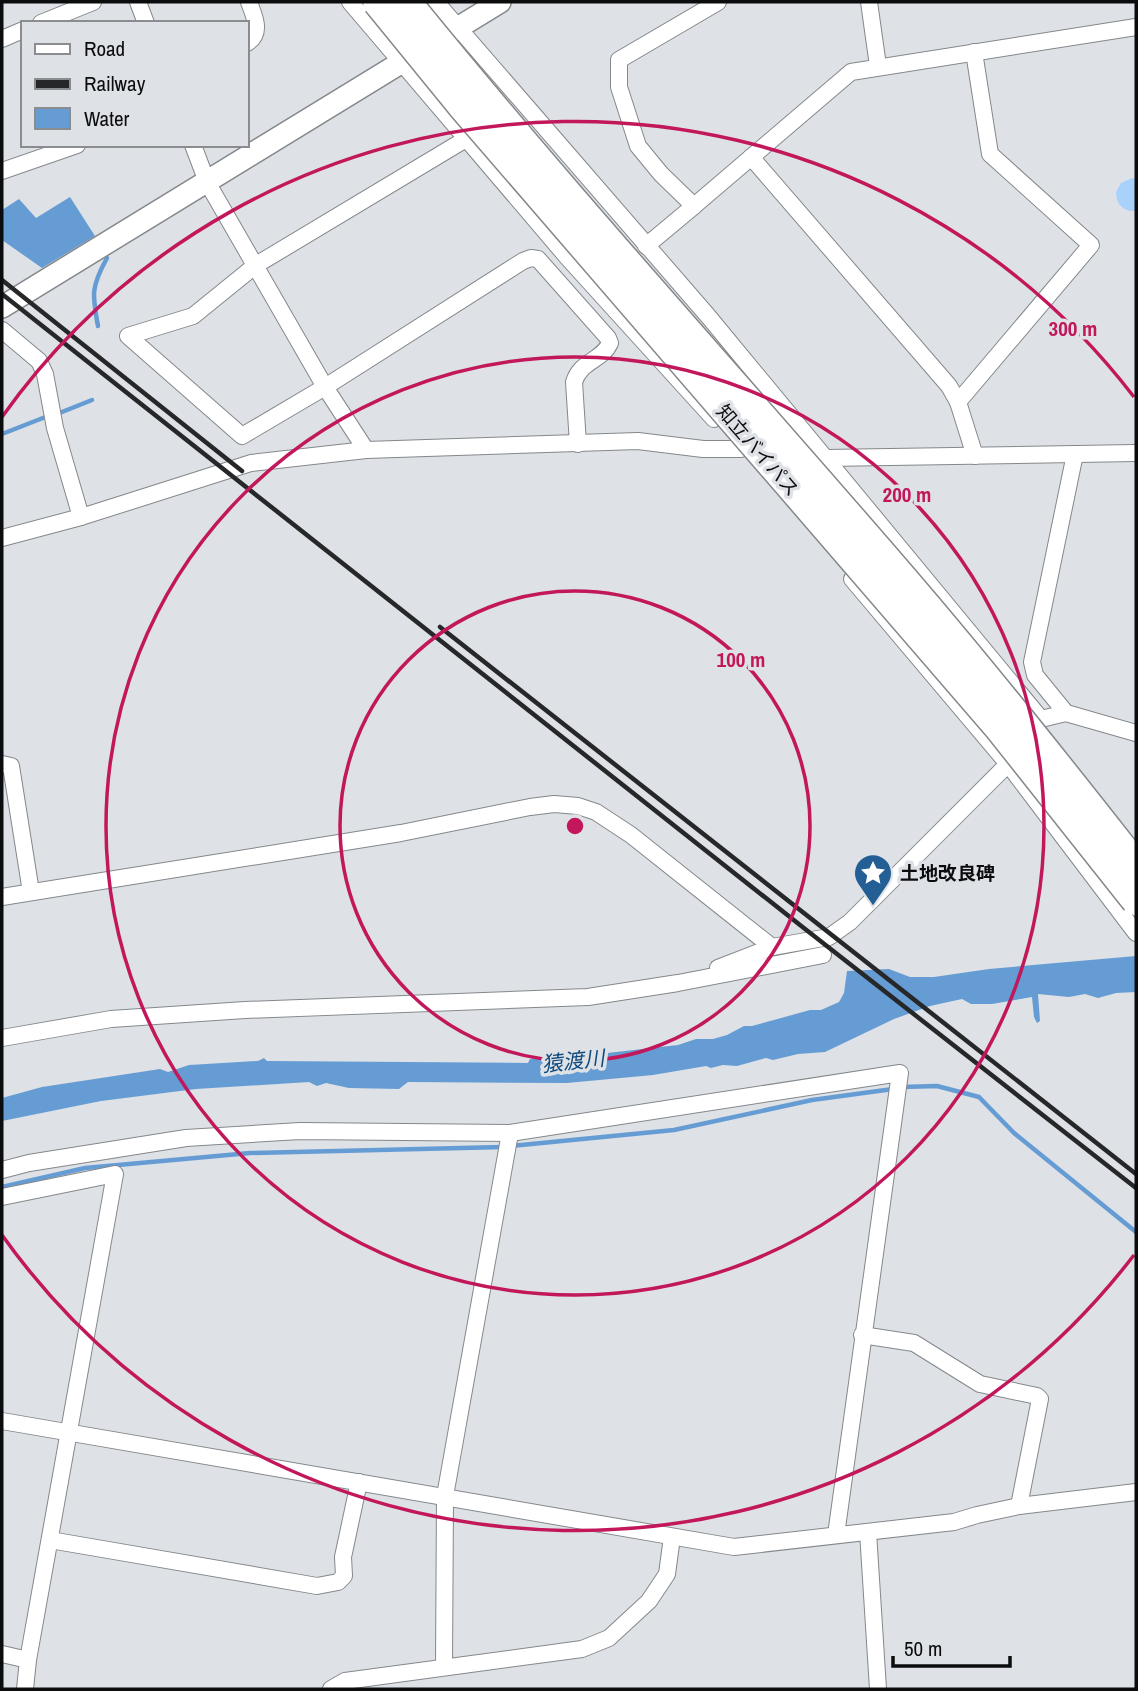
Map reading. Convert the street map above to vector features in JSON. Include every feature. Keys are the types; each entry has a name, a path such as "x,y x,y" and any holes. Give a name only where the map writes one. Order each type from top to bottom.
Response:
{"highway":[{"name":"知立バイパス","path":"377,2 461,105 998,727 1136,901"},
{"name":"知立バイパス","path":"407,2 478,90 925,603 1136,865"}],"street":[{"path":"46,21 93,2"},
{"path":"138,2 145,21"},
{"path":"248,42 252,40 257,28 249,2"},
{"path":"350,2 567,257 774,487 1008,764 1136,933"},
{"path":"436,2 708,316 1041,719"},
{"path":"2,307 500,2"},
{"path":"694,206 661,174 638,146 619,87 619,60 718,2"},
{"path":"869,2 878,66"},
{"path":"646,246 851,72 1136,27"},
{"path":"2,39 21,31"},
{"path":"958,402 1091,245 990,154 974,52"},
{"path":"466,139 256,265 193,316 128,336 242,436 325,387 523,261 538,259 610,343 607,350 577,373 575,382 578,444"},
{"path":"2,171 72,147"},
{"path":"194,147 207,181 325,387 366,450"},
{"path":"751,157 948,386 958,402 975,456"},
{"path":"2,330 39,361 45,374 55,428 81,517"},
{"path":"2,538 81,517 251,463 366,450 638,441 703,449 741,449 794,421"},
{"path":"774,487 826,458 1136,453"},
{"path":"1066,713 1035,675 1032,662 1075,454"},
{"path":"678,983 772,947 829,937 850,922 1008,764 1041,719 1066,713 1136,733"},
{"path":"2,764 11,766 30,892"},
{"path":"2,897 401,833 554,804 578,806 596,812 631,835 772,947"},
{"path":"1102,889 1136,887"},
{"path":"2,1038 111,1019 245,1010 588,997 823,955"},
{"path":"2,1170 29,1163 186,1138 300,1131 510,1133 900,1073 836,1535"},
{"path":"444,1666 445,1496 510,1133"},
{"path":"2,1197 115,1174 27,1660 25,1689"},
{"path":"862,1335 914,1343 980,1384 1037,1396 1040,1399 1019,1506"},
{"path":"2,1421 734,1547 958,1522 1019,1506 1136,1492"},
{"path":"50,1540 317,1586 338,1582 344,1576 343,1557 359,1482"},
{"path":"868,1532 878,1689"},
{"path":"331,1689 345,1681 582,1649 609,1638 649,1601 667,1574 672,1537"},
{"path":"2,1654 27,1660"}],"shaded area":[{"path":"1136,179 1136,211 1121,207 1116,197 1121,183"}],"water":[{"path":"70,197 95,236 42,268 2,240 2,210 19,199 36,218"},
{"name":"猿渡川","path":"1136,956 1136,992 1116,993 1098,998 1085,994 1069,997 1038,994 1040,1021 1037,1023 1032,997 992,1004 971,1004 962,999 930,1006 894,1019 825,1052 798,1054 773,1060 766,1058 737,1066 706,1066 653,1075 567,1083 408,1082 399,1089 349,1088 326,1083 317,1086 309,1082 196,1089 101,1101 2,1121 2,1098 42,1087 160,1069 168,1072 189,1065 258,1061 264,1058 267,1061 528,1063 530,1059 556,1055 581,1056 678,1045 696,1039 713,1039 744,1026 810,1010 821,1010 839,1002 844,993 847,971 889,969 910,977 934,977 989,969"}],"waterway":[{"path":"98,326 94,291 107,258"},
{"path":"57,414 92,400"},
{"path":"2,434 48,416"},
{"path":"902,1087 937,1086 979,1097 1014,1133 1136,1232"},
{"path":"511,1146 674,1130 812,1100 893,1089"},
{"path":"2,1187 85,1168 250,1153 503,1147"}],"railway":[{"path":"2,280 242,471"},
{"path":"2,294 1136,1188"},
{"path":"440,627 1136,1174"}],"place":[{"name":"土地改良碑","path":"873,907"}]}
